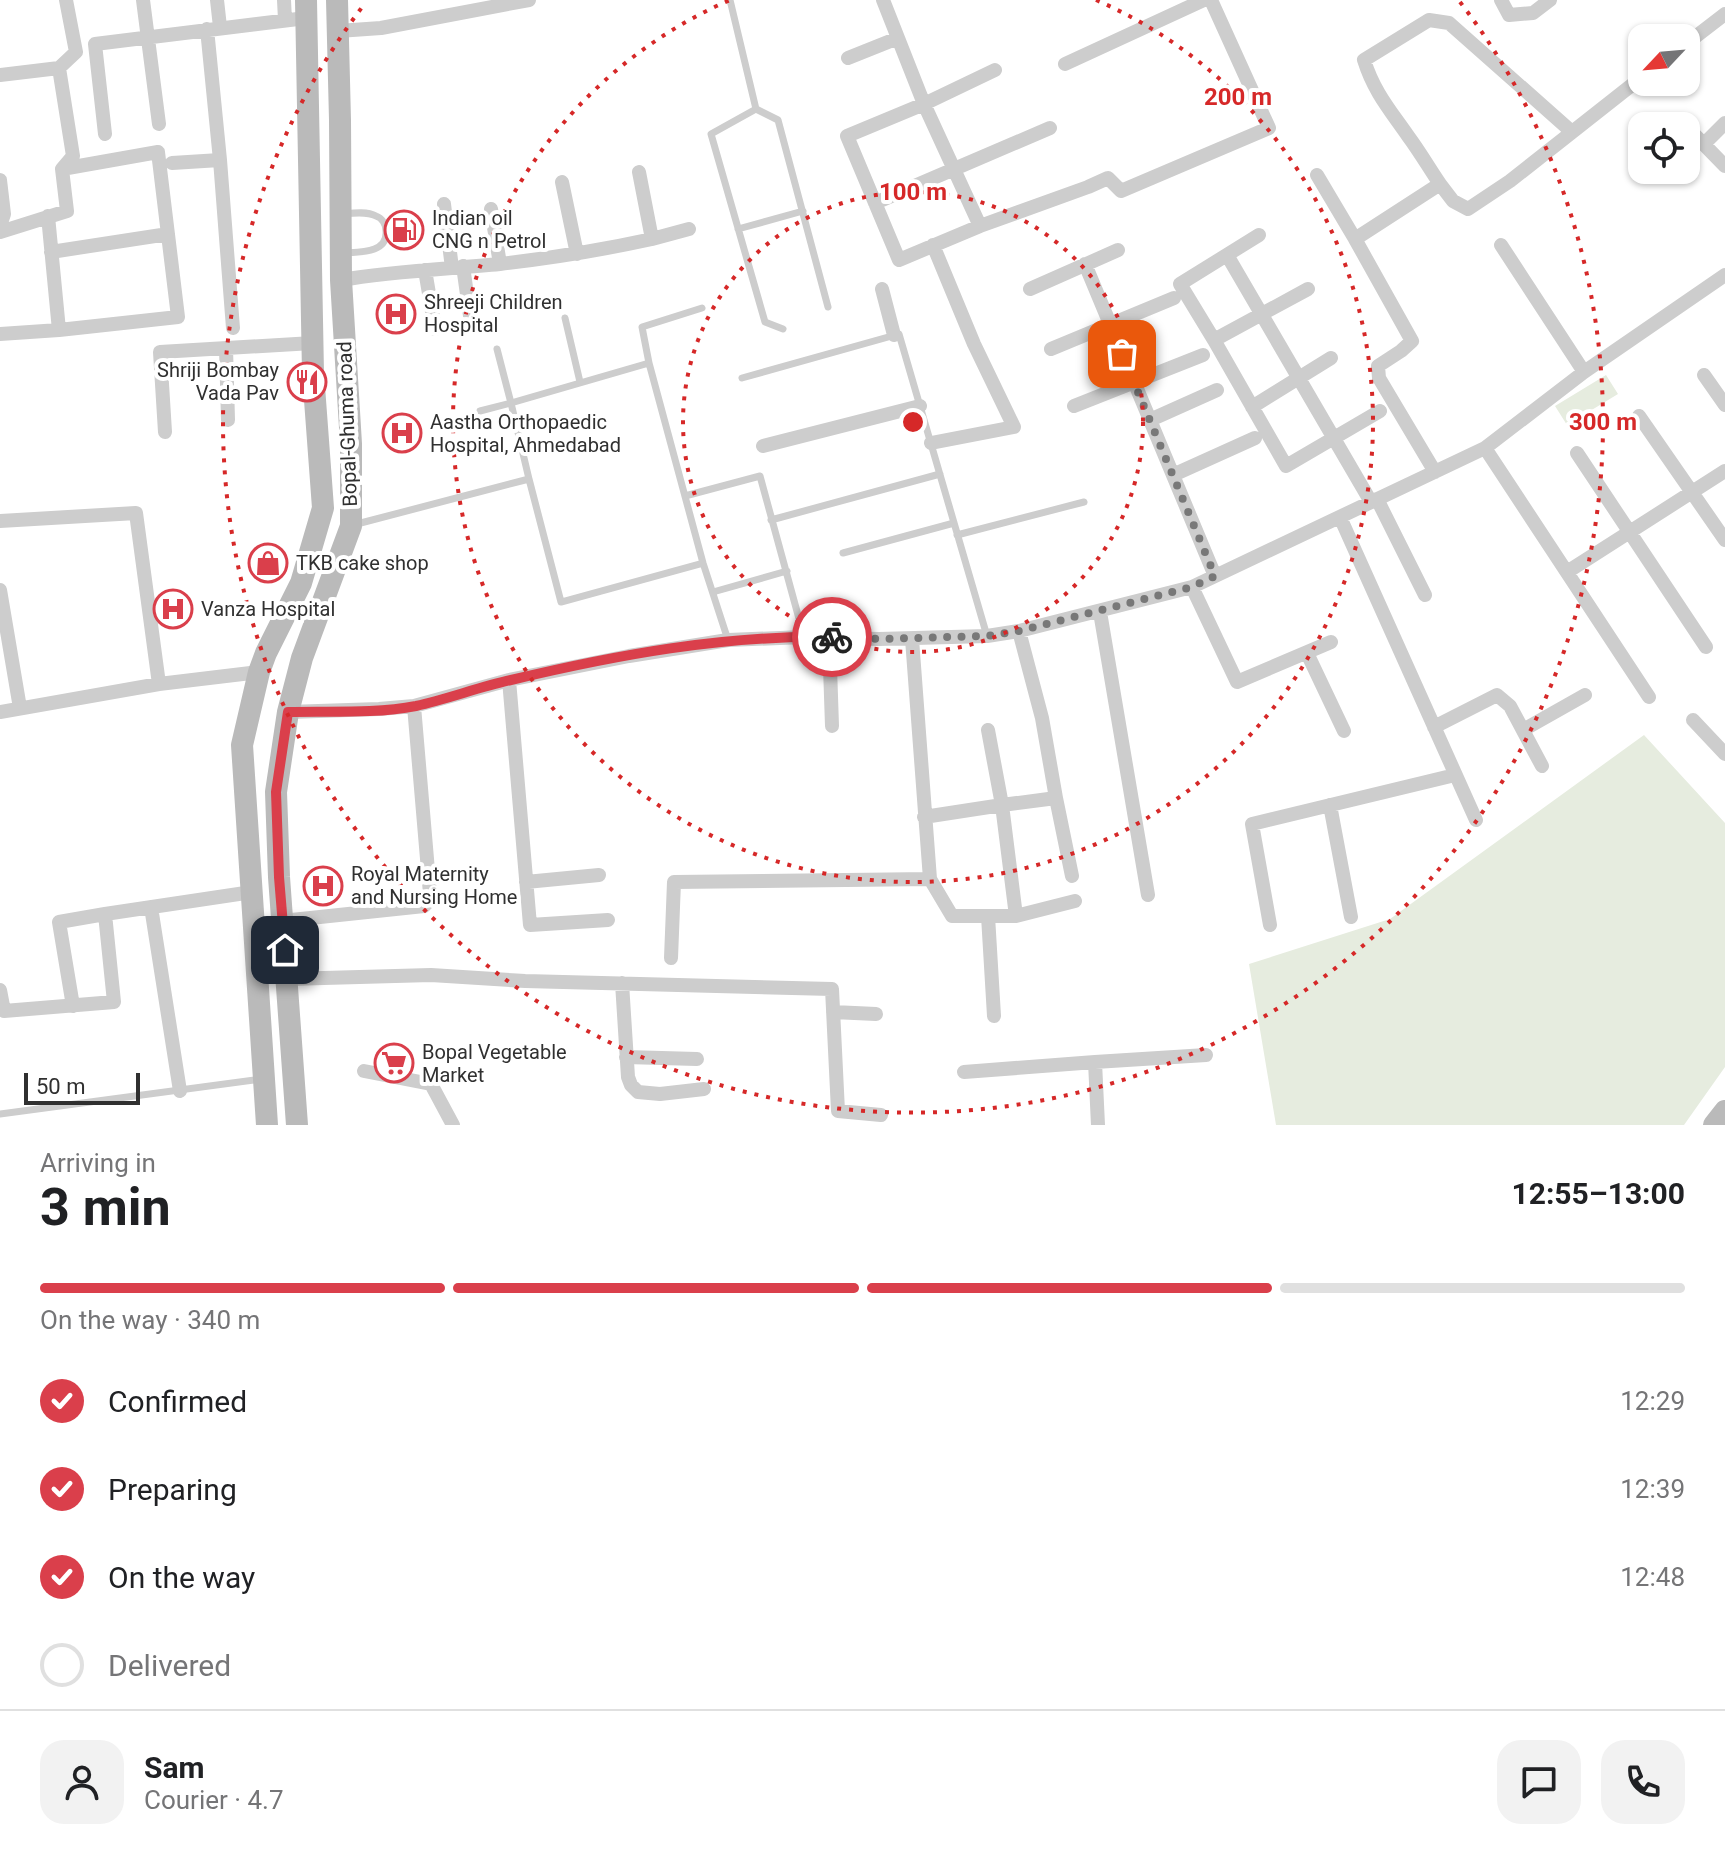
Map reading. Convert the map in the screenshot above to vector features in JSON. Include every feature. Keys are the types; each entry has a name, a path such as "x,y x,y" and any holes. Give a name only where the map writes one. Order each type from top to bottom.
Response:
{"street":[{"path":"0,75 59,68 76,52 66,0"},
{"path":"143,0 159,124"},
{"path":"217,0 214,28 220,160 233,328"},
{"path":"267,1125 242,745 259,672 301,583 323,508 313,373 299,13 284,0"},
{"name":"Bopal-Ghuma road","path":"297,1125 276,792 288,712 302,658 351,526 351,444 341,280 337,0"},
{"path":"338,31 381,28 529,0"},
{"path":"883,0 924,104 980,226"},
{"path":"1065,64 1204,0"},
{"path":"995,70 847,136 899,260 1108,178 1121,191 1269,128 1211,0"},
{"path":"1501,0 1509,15 1533,13 1550,0"},
{"path":"105,134 95,44 299,13"},
{"path":"1700,33 1725,14"},
{"path":"1572,132 1449,23 1429,20 1364,60 1380,98 1440,184 1453,201 1468,209 1510,181 1628,88"},
{"path":"848,58 898,38"},
{"path":"0,232 67,211 62,169 73,156 59,68"},
{"path":"1704,144 1725,123"},
{"path":"875,203 1050,128"},
{"path":"1700,140 1725,166"},
{"path":"0,334 178,317 158,152 62,169"},
{"path":"172,163 220,160"},
{"path":"639,172 652,239"},
{"path":"1317,175 1412,341 1378,366 1379,378 1435,472"},
{"path":"0,180 4,214 0,226"},
{"path":"562,182 577,254"},
{"path":"1355,239 1440,184"},
{"path":"444,204 471,323"},
{"path":"491,209 500,264"},
{"path":"48,216 59,330"},
{"path":"341,280 577,254 689,229"},
{"path":"51,252 168,234"},
{"path":"1259,235 1180,284 1286,466 1380,411"},
{"path":"931,443 1014,427 974,344 933,245"},
{"path":"1501,245 1584,372"},
{"path":"1030,289 1118,250"},
{"path":"1227,255 1374,501 1425,595"},
{"path":"1085,264 1215,576"},
{"path":"425,270 435,329"},
{"path":"253,701 288,712 414,706 509,680 728,640 987,636 1100,612 1192,587 1485,448 1584,372 1725,275"},
{"path":"882,289 894,335"},
{"path":"1214,340 1308,289"},
{"path":"1051,349 1174,298"},
{"path":"165,432 160,352 313,343"},
{"path":"226,348 228,420"},
{"path":"1074,406 1203,355"},
{"path":"1252,407 1331,358"},
{"path":"1704,375 1725,405"},
{"path":"1150,420 1217,390"},
{"path":"763,446 920,406"},
{"path":"1639,416 1725,540"},
{"path":"1173,475 1255,438"},
{"path":"1485,448 1649,697"},
{"path":"1577,453 1706,647"},
{"path":"1567,572 1725,471"},
{"path":"0,521 136,513 159,684"},
{"path":"1340,517 1476,820"},
{"path":"1192,587 1237,682 1331,642"},
{"path":"0,590 20,708"},
{"path":"1100,612 1148,895"},
{"path":"1019,631 1042,718 1072,876"},
{"path":"829,637 832,726"},
{"path":"912,639 930,879 952,916 1016,916 1075,901"},
{"path":"1307,653 1344,731"},
{"path":"0,712 159,684 259,672"},
{"path":"509,680 530,925 608,920"},
{"path":"1434,727 1497,695 1510,706 1542,766"},
{"path":"1523,730 1585,695"},
{"path":"282,921 424,906 429,901 414,706"},
{"path":"1693,720 1725,754"},
{"path":"988,730 1002,805 1016,916"},
{"path":"1270,925 1252,824 1455,775"},
{"path":"924,817 1056,798"},
{"path":"1330,805 1351,917"},
{"path":"526,882 599,875"},
{"path":"671,958 674,882 930,879"},
{"path":"73,1006 59,922 252,892"},
{"path":"151,907 180,1091"},
{"path":"0,990 4,1011 114,1002 105,914"},
{"path":"988,916 994,1016"},
{"path":"288,979 431,975 525,981 832,989 838,1111 881,1115"},
{"path":"622,983 626,1057 631,1085 638,1092 660,1094 704,1089"},
{"path":"833,1012 876,1014"},
{"path":"964,1072 1206,1055"},
{"path":"626,1057 697,1059"},
{"path":"1095,1062 1098,1125"},
{"path":"364,1071 431,1084 453,1125"},
{"path":"1714,1125 1725,1111"}],"lane":[{"path":"730,0 756,109"},
{"path":"756,109 778,120 828,307"},
{"path":"756,109 711,134 765,322 783,329"},
{"path":"738,229 803,211"},
{"path":"340,214 380,217 387,235 378,248 369,252 341,253"},
{"path":"702,308 642,327 703,563 728,640"},
{"path":"565,318 580,382"},
{"path":"742,378 899,334 987,636"},
{"path":"497,349 561,602 703,563"},
{"path":"480,411 649,363"},
{"path":"771,520 940,474"},
{"path":"685,496 760,476 804,637"},
{"path":"351,526 529,479"},
{"path":"957,535 1084,502"},
{"path":"843,553 954,523"},
{"path":"713,592 787,571"},
{"path":"0,1114 264,1078"}],"shaded area":[{"path":"1606,375 1618,394 1567,425 1555,406"},
{"path":"1644,735 1725,823 1725,1067 1684,1125 1276,1125 1249,964 1390,919"}],"way so far":[{"path":"832,637 944,639 1019,631 1192,587 1215,576 1122,354"}],"place":[{"name":"Indian oil CNG n Petrol","path":"404,230"},
{"name":"Shreeji Children Hospital","path":"396,314"},
{"name":"Shriji Bombay Vada Pav","path":"307,382"},
{"name":"Aastha Orthopaedic Hospital, Ahmedabad","path":"402,433"},
{"name":"TKB cake shop","path":"268,563"},
{"name":"Vanza Hospital","path":"173,609"},
{"name":"Royal Maternity and Nursing Home","path":"323,886"},
{"name":"Bopal Vegetable Market","path":"394,1063"}],"route":[{"path":"285,950 276,792 288,712 414,706 509,680 629,656 728,640 832,637"}]}
